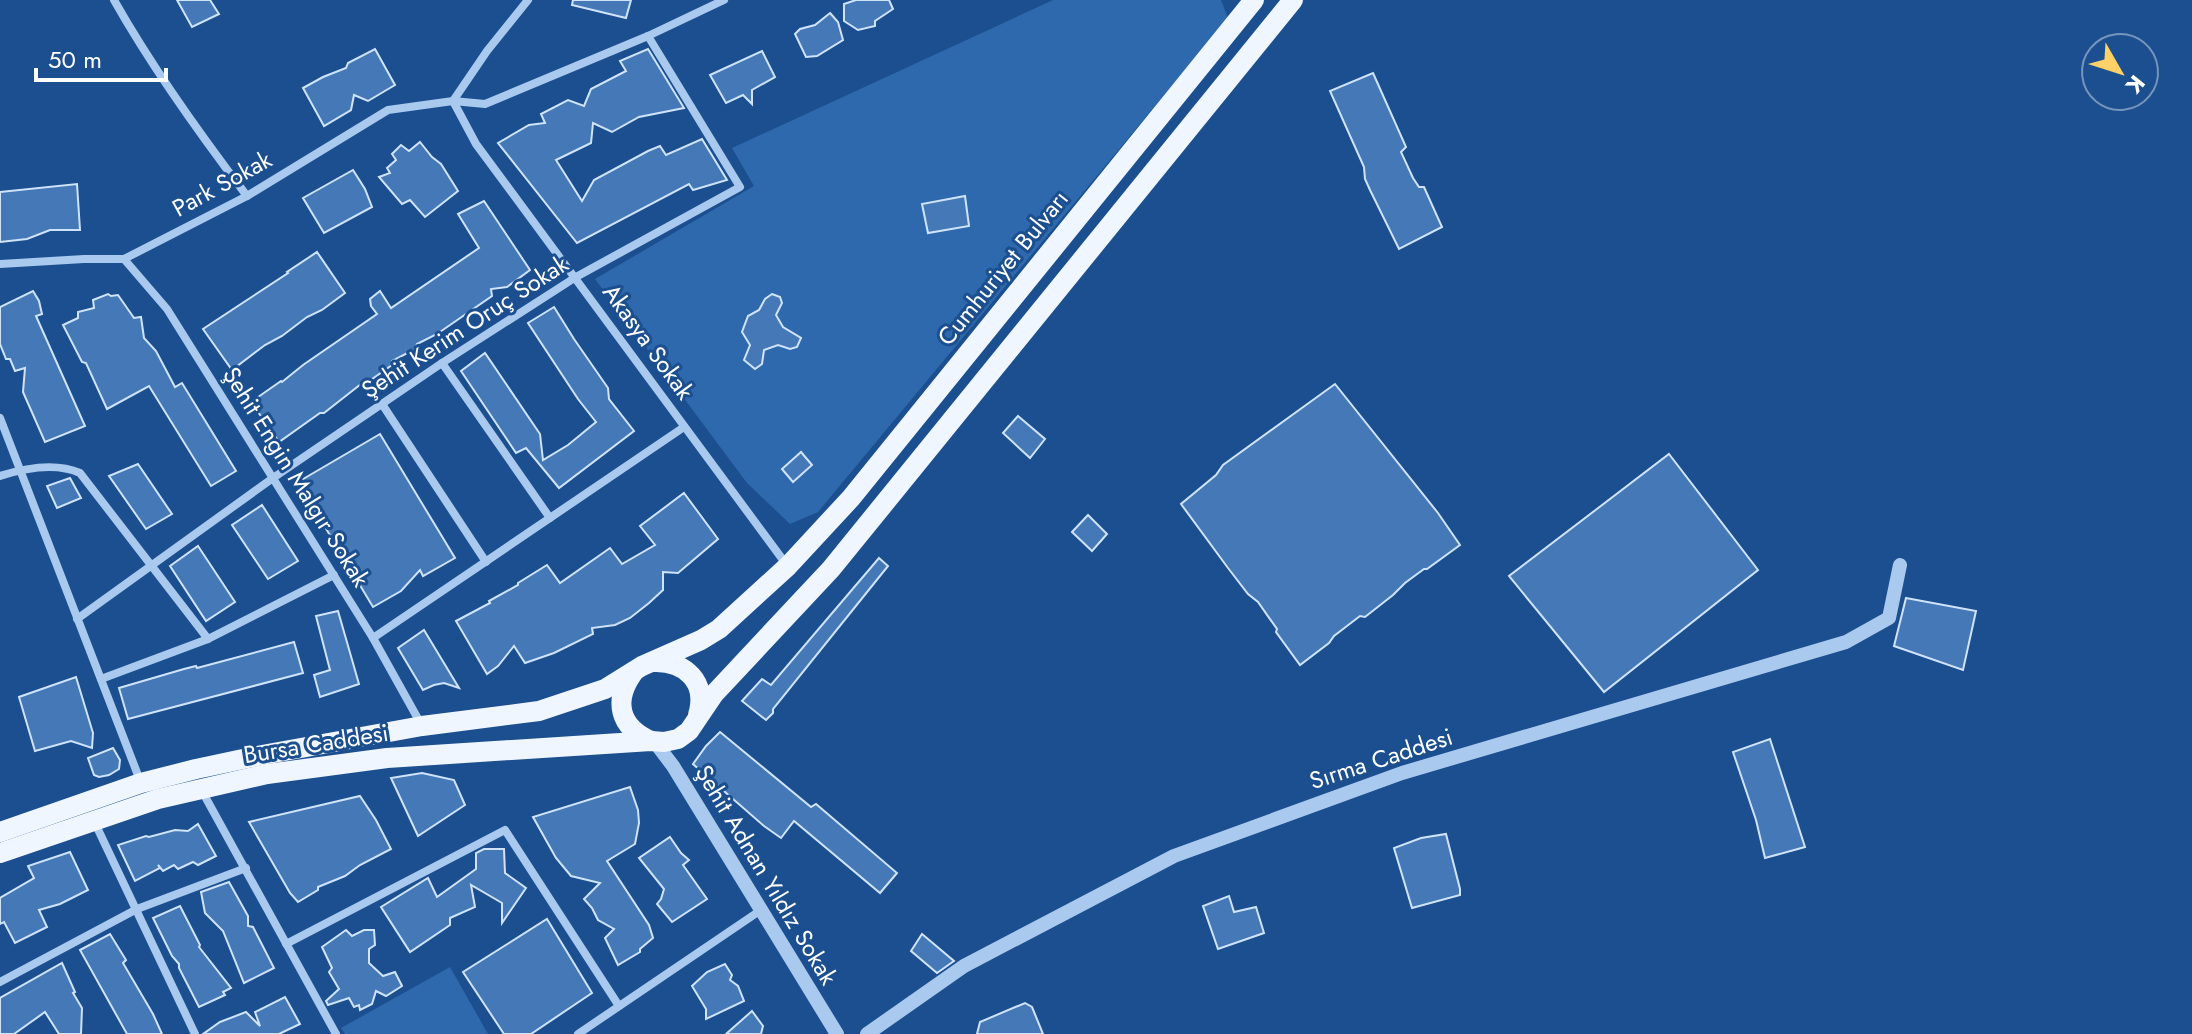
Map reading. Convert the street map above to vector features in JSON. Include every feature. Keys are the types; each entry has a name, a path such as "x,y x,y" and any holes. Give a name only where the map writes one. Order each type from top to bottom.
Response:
{"main road":[{"name":"Cumhuriyet Bulvarı","path":"788,566 851,498 1254,0"},
{"name":"Bursa Caddesi","path":"0,853 158,799 267,774 387,758 678,739 689,731 714,694 831,569 1293,0"},
{"name":"Bursa Caddesi","path":"0,832 141,783 262,755 422,726 539,711 605,689 719,629 788,566"},
{"path":"654,662 677,665 696,682 701,706 697,719"},
{"path":"633,673 622,694 624,718 630,728 652,741"}],"street":[{"path":"114,0 189,120 247,196"},
{"path":"453,101 487,51 528,0"},
{"name":"Park Sokak","path":"0,264 124,259 247,196 388,110 453,101 485,104 648,36 724,0"},
{"name":"Şehit Kerim Oruç Sokak","path":"77,619 273,478 442,363 576,277 740,187 648,36"},
{"name":"Akasya Sokak","path":"453,101 476,144 788,566"},
{"name":"Şehit Engin Malgır Sokak","path":"124,259 167,309 373,638 422,726"},
{"path":"442,363 550,518"},
{"path":"382,404 486,562"},
{"path":"0,418 141,783"},
{"path":"373,638 684,427"},
{"path":"0,476 20,470 65,467 80,473 208,639"},
{"name":"Sırma Caddesi","path":"867,1034 964,966 1174,856 1402,773 1846,642 1889,618 1900,565"},
{"path":"101,679 208,639 334,575"},
{"name":"Şehit Adnan Yıldız Sokak","path":"652,741 673,766 837,1034"},
{"path":"202,791 336,1034"},
{"path":"94,820 195,1034"},
{"path":"286,944 505,830 619,1006"},
{"path":"0,982 137,909 246,868"},
{"path":"578,1034 761,910"}],"shaded area":[{"path":"1053,0 1221,0 1228,18 818,512 790,524 747,483 595,279 754,186 732,148"},
{"path":"450,967 488,1034 345,1034 341,1028"}],"building":[{"path":"177,0 210,0 219,14 192,27"},
{"path":"573,0 631,0 626,18 572,5"},
{"path":"856,0 889,0 893,9 875,21 875,26 858,30 844,21 844,4"},
{"path":"830,13 838,22 843,40 817,56 806,57 795,34 800,29 815,25"},
{"path":"375,49 395,85 368,101 354,95 351,110 324,126 303,88 346,68 348,63"},
{"path":"648,49 684,108 639,117 612,132 593,123 591,143 556,160 582,201 594,180 648,151 660,146 666,155 702,139 727,180 693,190 689,184 577,243 498,143 529,125 545,123 541,114 568,100 584,106 591,89 626,71 620,61"},
{"path":"762,51 775,77 752,90 752,104 743,95 726,103 710,75"},
{"path":"1373,73 1406,147 1401,152 1413,178 1419,187 1424,187 1442,227 1399,249 1365,179 1364,167 1330,91"},
{"path":"420,142 441,164 458,191 425,217 410,200 402,204 379,177 390,173 387,168 396,160 392,154 401,145 409,151"},
{"path":"353,170 372,207 324,233 303,198"},
{"path":"77,184 80,230 50,230 27,239 0,242 0,192"},
{"path":"965,196 969,226 928,233 922,204"},
{"path":"484,201 530,270 507,287 491,289 492,296 417,344 415,349 392,361 392,365 279,442 251,402 377,314 370,299 380,291 391,308 479,248 458,214"},
{"path":"317,252 345,293 232,370 203,329"},
{"path":"33,291 42,314 36,316 85,426 45,442 23,392 25,368 15,371 0,344 0,307"},
{"path":"108,294 118,295 134,318 141,317 144,338 156,351 175,387 182,383 236,471 211,486 149,386 107,409 86,363 82,362 63,325 78,318 78,312 94,308 93,300"},
{"path":"772,294 780,297 782,303 776,315 783,327 801,338 797,347 790,349 778,345 764,350 762,364 755,369 744,360 750,345 742,332 748,316 759,310"},
{"path":"554,307 608,388 609,399 634,431 559,488 526,448 516,453 461,371 485,353 540,434 543,460 568,445 596,422 528,323"},
{"path":"1335,384 1460,545 1405,583 1365,617 1360,616 1300,665 1258,602 1248,594 1181,504 1216,475 1223,465"},
{"path":"1018,416 1045,439 1030,458 1003,433"},
{"path":"380,434 455,558 423,576 420,570 401,591 373,607 298,482"},
{"path":"801,452 812,465 793,482 782,469"},
{"path":"1669,454 1758,570 1604,692 1509,576"},
{"path":"138,464 172,514 146,529 109,476"},
{"path":"70,478 81,498 57,508 47,486"},
{"path":"684,493 718,539 678,573 663,572 663,590 649,603 630,618 615,625 592,628 593,634 525,663 514,646 487,674 456,621 490,603 547,565 560,583 610,548 622,564 655,545 640,526"},
{"path":"262,505 298,561 268,579 232,525"},
{"path":"1088,515 1107,534 1092,551 1072,532"},
{"path":"198,546 235,602 206,621 170,566"},
{"path":"879,558 888,566 773,709 773,713 766,720 742,701 762,679 771,685"},
{"path":"1906,598 1976,611 1963,670 1894,646"},
{"path":"338,611 359,684 320,697 314,675 330,670 316,616"},
{"path":"424,630 459,688 444,683 423,690 398,648"},
{"path":"294,642 303,673 128,719 119,688"},
{"path":"76,677 93,733 92,748 71,741 35,751 19,697"},
{"path":"720,732 811,807 816,804 897,873 880,893 794,821 781,838 693,764"},
{"path":"1770,739 1805,847 1765,858 1733,752"},
{"path":"113,748 120,760 119,769 109,775 94,775 88,758"},
{"path":"422,773 454,780 465,805 418,836 391,778"},
{"path":"630,787 638,810 635,844 607,861 649,925 653,938 640,952 618,965 605,938 614,929 598,920 584,899 600,883 571,876 556,858 533,817"},
{"path":"360,796 391,849 345,876 318,887 298,902 249,822"},
{"path":"198,824 216,856 198,865 193,862 178,869 174,865 163,871 158,865 160,868 135,881 118,845 175,830 188,831"},
{"path":"1446,834 1460,895 1412,908 1394,848 1421,838"},
{"path":"670,837 689,860 683,865 707,899 672,922 657,904 664,889 639,858"},
{"path":"484,849 504,849 505,873 526,888 502,923 502,903 471,885 475,907 450,918 450,925 410,952 381,907 428,878 437,897 476,869 476,853"},
{"path":"70,852 88,890 39,910 47,927 15,943 4,922 0,924 0,898 34,878 28,866"},
{"path":"229,882 248,916 248,926 253,927 274,968 244,983 223,931 205,913 201,892"},
{"path":"1229,896 1234,912 1256,907 1264,933 1218,949 1203,906"},
{"path":"180,906 199,947 231,988 223,992 225,995 199,1007 153,918"},
{"path":"547,919 592,993 531,1034 504,1034 463,972"},
{"path":"346,930 352,936 364,930 374,930 375,945 369,949 369,963 383,976 395,972 402,986 386,996 376,991 372,1004 360,1010 359,1005 354,1007 349,998 328,1005 326,1001 339,989 329,972 332,968 322,947"},
{"path":"110,934 162,1034 127,1034 80,950"},
{"path":"922,934 954,961 937,973 911,951"},
{"path":"62,963 82,1008 81,1034 59,1034 45,1012 14,1034 0,1034 0,998"},
{"path":"725,964 732,975 730,980 738,986 744,1001 706,1019 706,1009 692,986 707,972"},
{"path":"285,997 300,1024 279,1034 203,1034 220,1022 246,1012 260,1026 255,1012"},
{"path":"1025,1003 1032,1007 1043,1034 977,1034 980,1022"},
{"path":"752,1011 763,1026 761,1034 726,1034"}]}
